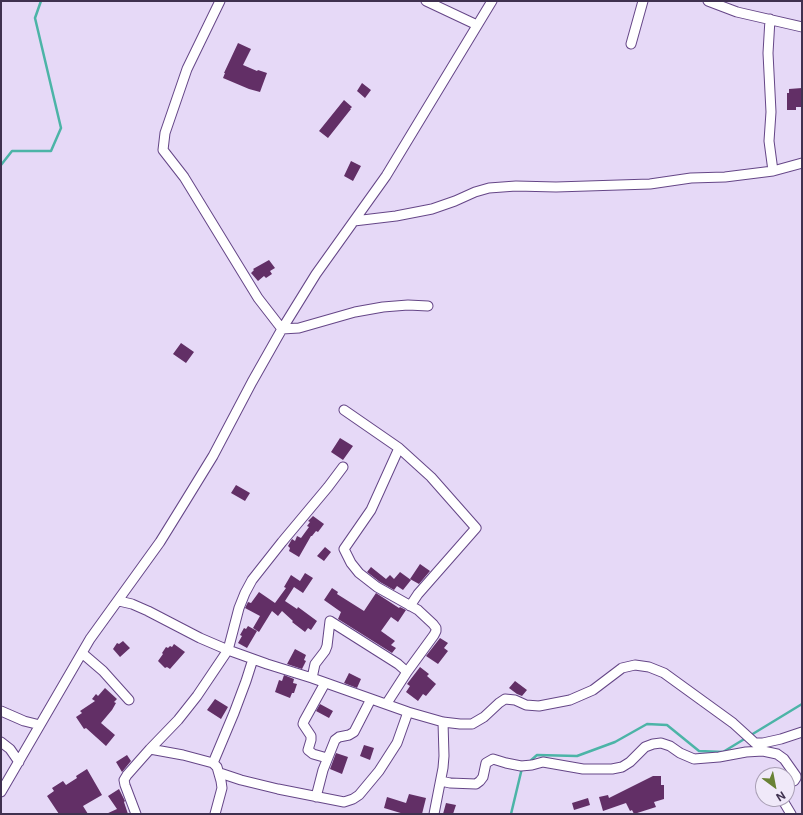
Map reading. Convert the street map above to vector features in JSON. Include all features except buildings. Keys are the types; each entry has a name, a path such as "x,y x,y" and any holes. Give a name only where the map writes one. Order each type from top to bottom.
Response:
{"street":[{"path":"220,1 187,69 165,133 164,150 184,177 258,298 282,330"},
{"path":"426,1 477,24"},
{"path":"1,792 20,762 90,639 119,601 160,542 213,456 252,382 316,274 386,176 492,1"},
{"path":"631,44 643,1"},
{"path":"708,1 737,12 802,27"},
{"path":"770,19 768,53 770,112 769,141 773,171"},
{"path":"354,222 432,209 489,188 516,186 556,187 637,185 691,178 725,177 773,171 802,163"},
{"path":"282,330 299,328 355,312 383,307 408,305 428,306"},
{"path":"344,410 399,448 431,477 476,528 418,594 410,606"},
{"path":"387,704 436,631 433,624 418,610 377,587 359,573 351,563 344,549 371,510 399,448"},
{"path":"136,814 126,790 124,780 150,749 178,720 192,702 228,650 239,608 252,580 343,467"},
{"path":"119,601 132,604 148,611 200,638 228,650 325,682 408,712 443,722 472,724 484,717 505,699 515,700 526,705 539,706 570,700 594,690 622,668 635,665 649,667 664,673 733,723 752,741 758,744 781,739 802,732"},
{"path":"312,678 315,664 326,651 330,621 398,664 408,672"},
{"path":"82,653 103,671 130,700"},
{"path":"213,763 244,686 253,659"},
{"path":"325,682 303,722 311,736 308,750 313,754 327,758"},
{"path":"316,796 327,758 335,740 339,737 349,736 354,732 372,699"},
{"path":"1,711 18,719 40,725"},
{"path":"220,773 261,785 344,802 359,795 390,755 397,743 408,712"},
{"path":"434,814 441,781 444,756 443,722"},
{"path":"1,742 6,745 20,762"},
{"path":"441,781 450,783 476,784 480,782 483,777 486,763 494,759 506,764 521,766 543,762 583,769 612,769 622,767 630,762 646,747 660,743 670,746 694,759 763,751 777,754 784,759 790,767"},
{"path":"150,749 183,755 213,763 220,773 222,788 215,814"}],"waterway":[{"path":"1,165 12,151 51,151 61,128 35,18 41,1"},
{"path":"751,735 802,704"},
{"path":"529,762 537,755 577,756 615,742 647,724 667,725 699,751 723,752 746,738"},
{"path":"511,814 522,768"}]}
